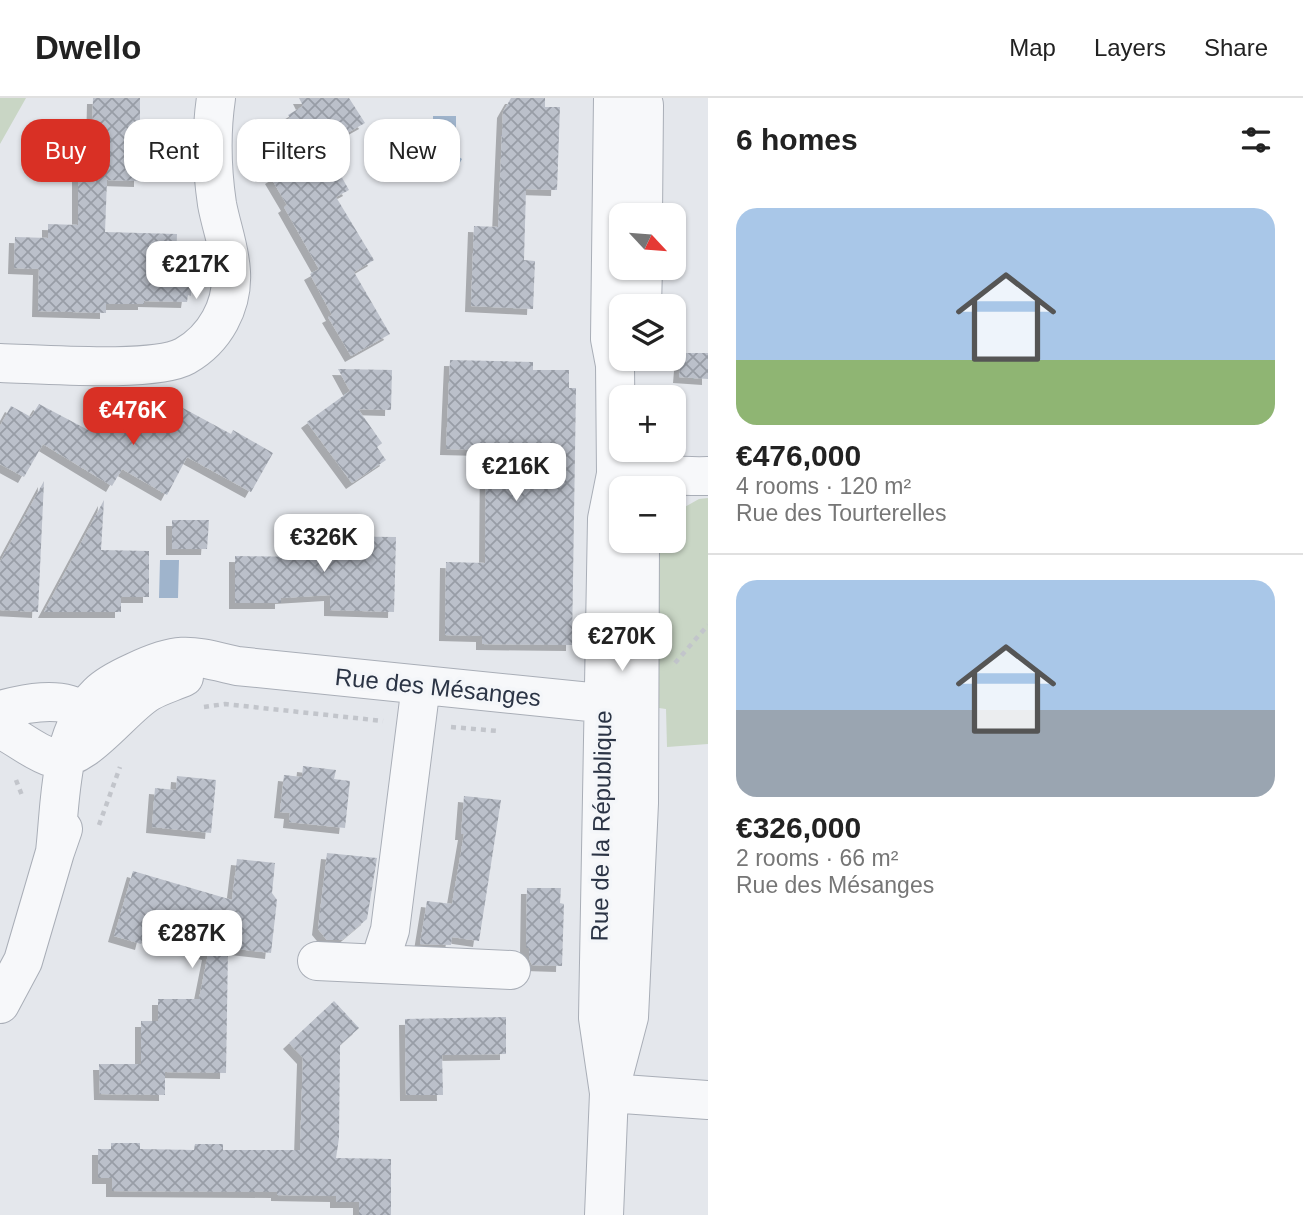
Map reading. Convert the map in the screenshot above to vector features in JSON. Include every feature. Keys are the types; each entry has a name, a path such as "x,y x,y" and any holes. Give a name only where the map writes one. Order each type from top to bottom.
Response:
{"street":[{"path":"0,363 148,365 184,357 212,335 228,306 231,272 217,202 212,125 216,98"},
{"name":"Rue de la République","path":"604,1215 609,1093 629,1017 639,803 621,703 607,519 639,472 610,339 613,98"},
{"path":"642,98 643,203"},
{"path":"639,472 682,477 708,476"},
{"name":"Rue de la République","path":"621,703 639,553"},
{"name":"Rue des Mésanges","path":"55,852 66,759 103,737 99,693 158,661 187,655 237,666 621,703"},
{"path":"379,964 390,930 421,685"},
{"path":"0,710 19,705 70,705 103,737 55,852 23,961 0,1004"},
{"path":"0,729 51,758 66,759"},
{"path":"317,961 511,970"},
{"path":"609,1093 708,1100"}],"path":[{"path":"668,671 708,625"},
{"path":"198,708 225,704 416,725 510,732"},
{"path":"96,836 120,767 103,737"},
{"path":"9,772 15,779 24,808"}],"green space":[{"path":"0,98 26,98 0,144"},
{"path":"708,498 708,744 667,747 666,709 659,708 659,553 686,553 686,506 699,499"}],"water":[{"path":"433,116 456,116 456,119 433,119"},
{"path":"160,560 179,560 178,598 159,598"}],"building":[{"path":"93,98 140,98 140,119 124,119 124,181 110,180 110,119 92,119"},
{"path":"299,98 349,98 364,124 350,131 350,119 288,119 288,115 303,106"},
{"path":"511,98 545,98 545,107 560,107 557,190 526,189 524,260 535,261 533,309 471,306 474,226 498,227 503,112"},
{"path":"78,182 107,182 105,232 177,234 176,264 191,265 191,296 188,295 187,302 106,304 106,313 38,311 39,269 14,268 15,237 48,238 48,224 78,225"},
{"path":"273,182 344,182 349,190 336,197 374,260 354,272 390,334 351,356 328,317 332,315 310,274 319,269 284,207 287,205"},
{"path":"686,353 708,353 708,379 679,377 680,371 686,371"},
{"path":"450,360 533,362 533,370 569,370 569,388 576,388 572,645 482,644 482,636 445,635 446,562 485,563 486,450 446,449"},
{"path":"338,369 392,370 391,410 358,409 382,443 377,447 386,460 352,483 307,422 350,391"},
{"path":"39,404 90,431 98,416 125,431 136,411 168,430 181,407 231,434 233,430 273,453 251,492 187,457 167,495 122,469 112,486 43,444 24,477 0,464 0,426 11,406 31,417"},
{"path":"44,481 38,612 0,610 0,562"},
{"path":"104,500 101,550 149,551 149,597 121,597 121,612 44,612"},
{"path":"172,520 209,520 207,549 172,549"},
{"path":"302,536 396,537 394,612 330,610 330,595 281,598 281,603 235,603 235,556 301,557"},
{"path":"303,766 336,770 334,779 350,781 345,828 289,822 290,813 280,812 284,775 302,777"},
{"path":"177,776 216,780 211,833 152,827 155,788 176,790"},
{"path":"464,796 501,800 479,941 452,937 451,945 420,944 427,901 452,904 464,834 461,834"},
{"path":"327,853 377,858 367,919 342,940 327,940 318,929"},
{"path":"237,859 275,863 272,893 277,900 271,953 228,948 226,1073 165,1072 165,1095 100,1094 99,1064 141,1064 141,1021 158,1021 158,999 199,999 208,954 143,936 141,944 114,936 133,871 232,900"},
{"path":"527,888 561,888 560,903 564,904 562,966 532,965 529,948 526,948"},
{"path":"334,1001 359,1028 340,1045 339,1138 336,1158 391,1159 391,1215 359,1215 359,1202 336,1202 336,1196 277,1195 277,1192 112,1191 112,1178 98,1178 98,1149 111,1149 111,1143 140,1143 140,1149 194,1150 195,1144 223,1144 223,1150 300,1150 303,1058 289,1043"},
{"path":"506,1017 506,1054 442,1055 443,1095 406,1095 405,1019"}]}
